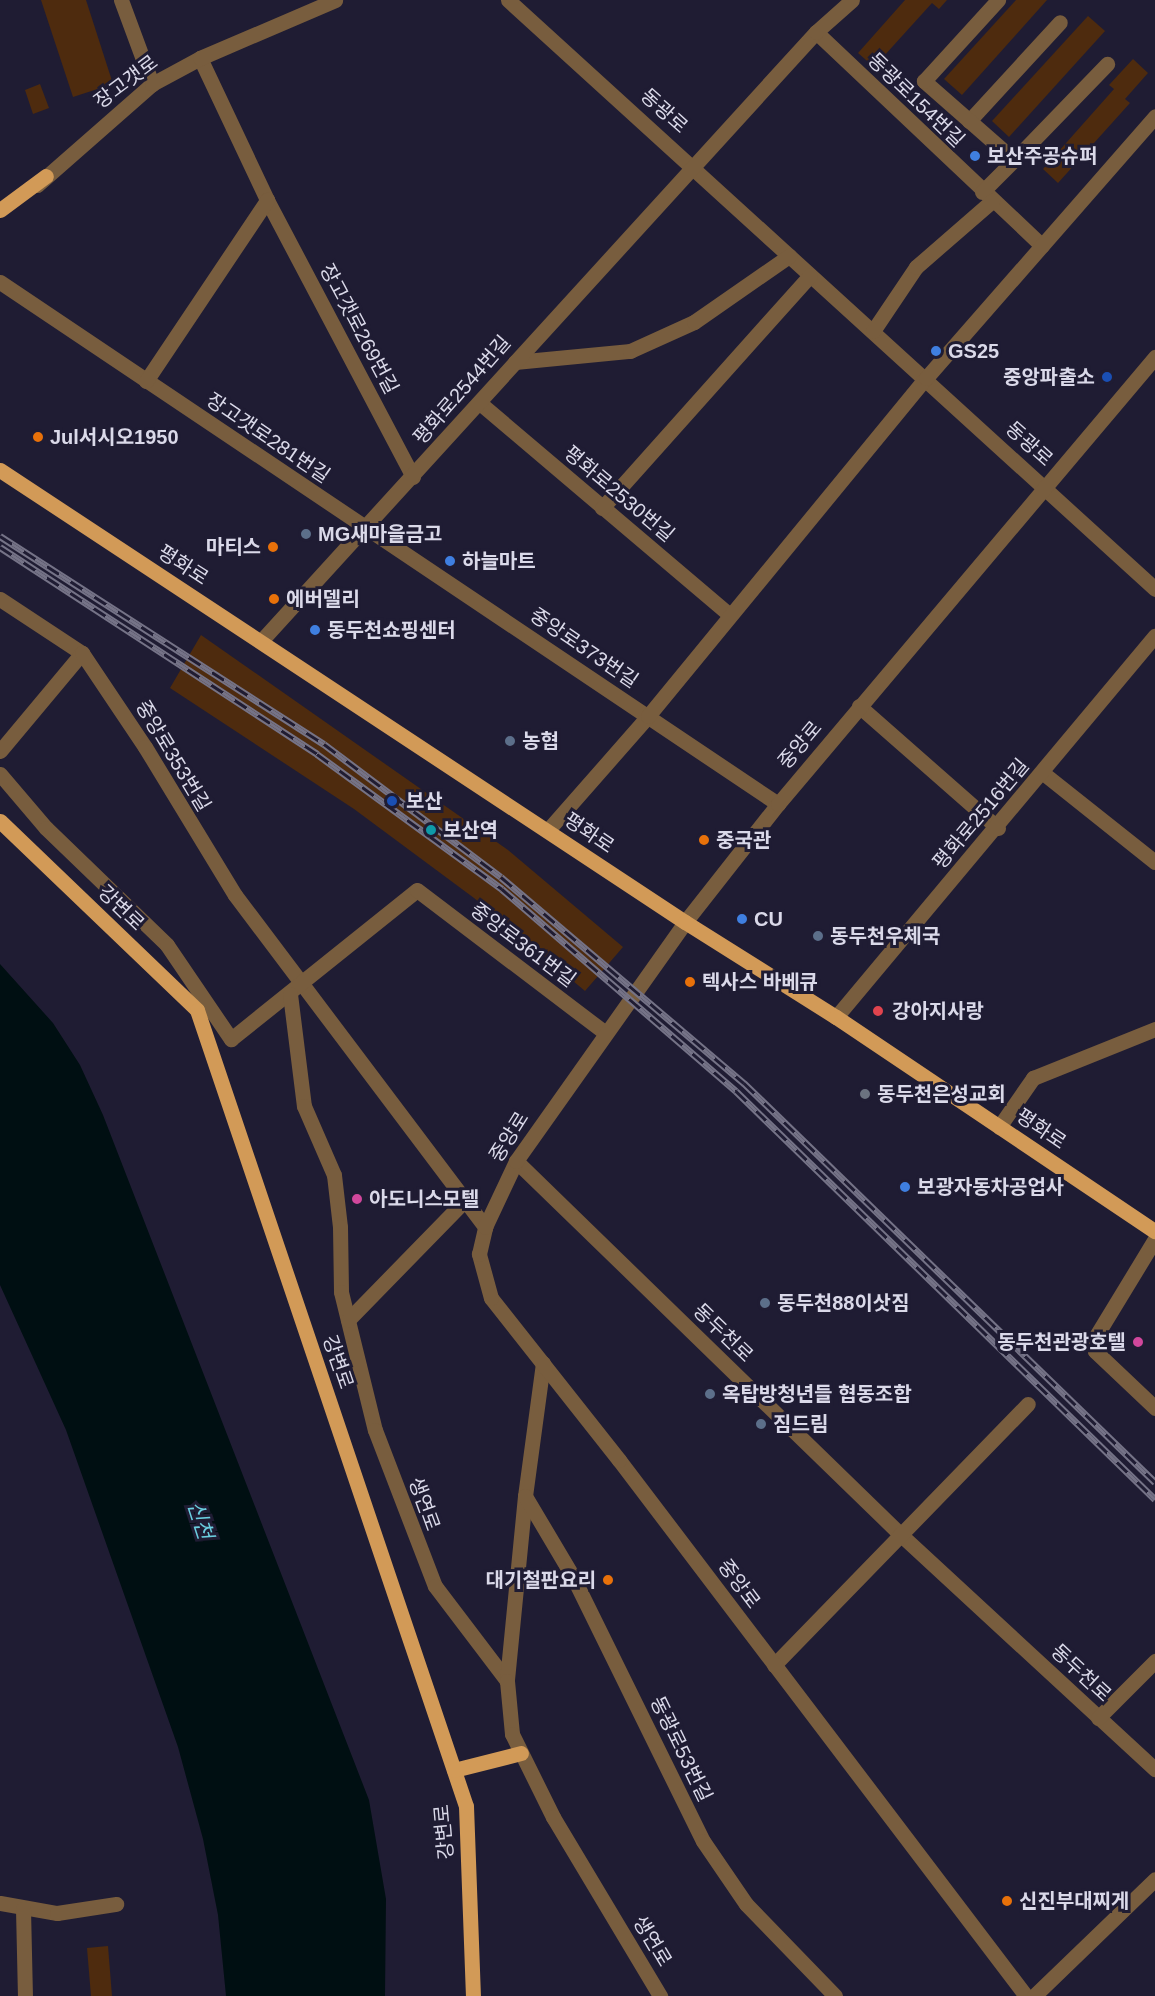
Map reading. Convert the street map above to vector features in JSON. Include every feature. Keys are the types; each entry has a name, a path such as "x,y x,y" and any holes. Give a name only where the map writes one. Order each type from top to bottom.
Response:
{"main road":[{"path":"0,210 46,176"},
{"name":"평화로","path":"0,470 685,922 836,1017 1155,1232"},
{"name":"강변로","path":"0,821 197,1010 466,1806 473,1996"},
{"path":"454,1770 521,1753"}],"street":[{"path":"121,0 152,84"},
{"name":"장고갯로","path":"0,220 46,176 152,84 200,58 335,0"},
{"name":"동광로","path":"508,0 694,166 789,256 926,378 1155,589"},
{"name":"평화로2544번길","path":"261,641 481,404 515,362 816,32 852,0"},
{"path":"998,0 924,81 1014,160"},
{"path":"969,121 1060,22"},
{"name":"동광로154번길","path":"816,32 987,197 1042,246"},
{"name":"장고갯로269번길","path":"200,58 267,200 413,477"},
{"path":"873,331 916,267 987,197 1014,160 1107,64"},
{"path":"548,830 648,716 926,378 1155,116"},
{"path":"146,381 267,200"},
{"path":"515,362 630,351 694,322 789,256"},
{"path":"602,508 810,275"},
{"name":"장고갯로281번길","path":"0,282 366,529"},
{"name":"중앙로","path":"1026,1996 543,1362 490,1298 479,1254 485,1227 516,1161 604,1032 685,922 778,804 1155,357"},
{"name":"평화로2530번길","path":"481,404 729,615"},
{"name":"중앙로373번길","path":"366,529 778,804"},
{"path":"0,599 82,652 0,751"},
{"name":"평화로2516번길","path":"836,1017 998,828 1155,636"},
{"name":"중앙로353번길","path":"82,652 145,747 234,895 304,984 485,1227"},
{"path":"860,706 998,828"},
{"path":"1043,773 1155,862"},
{"path":"0,774 46,828 168,945 231,1039 304,984"},
{"name":"중앙로361번길","path":"304,984 417,890 604,1032"},
{"name":"강변로","path":"290,994 304,1106 334,1176 340,1227 341,1292 348,1320"},
{"path":"999,1126 1033,1078 1155,1029"},
{"name":"동두천로","path":"516,1161 900,1534 1155,1769"},
{"path":"348,1320 465,1200"},
{"path":"1155,1239 1093,1341 1095,1351 1155,1408"},
{"name":"생연로","path":"348,1320 375,1430 422,1557 435,1586 507,1681"},
{"name":"생연로","path":"543,1362 525,1496 507,1681 512,1734 554,1817 660,1996"},
{"path":"774,1665 1028,1404"},
{"name":"동광로53번길","path":"525,1496 573,1577 704,1841 746,1904 835,1996"},
{"path":"1098,1718 1155,1661"},
{"path":"1034,1996 1155,1879"},
{"path":"0,1903 23,1909 57,1913 116,1904"},
{"path":"23,1909 25,1996"}],"water":[{"name":"신천","path":"0,964 53,1023 80,1065 103,1115 369,1800 386,1899 385,1996 226,1996 218,1915 203,1839 178,1747 66,1430 0,1285"}],"building":[{"path":"41,0 86,0 113,84 73,97"},
{"path":"905,0 947,0 939,9 932,3 874,67 858,53"},
{"path":"1016,0 1047,0 962,95 944,79"},
{"path":"1088,16 1105,31 1009,137 992,121"},
{"path":"1133,59 1148,73 1125,99 1130,103 1058,183 1043,169 1114,89 1109,85"},
{"path":"40,84 49,108 33,114 25,90"},
{"name":"보산역","path":"201,635 508,850 623,947 585,991 474,898 354,809 170,688"},
{"path":"108,1946 112,1996 91,1996 87,1948"}],"railway":[{"path":"0,536 324,744 501,877 744,1083 1155,1482"},
{"path":"0,547 317,754 502,889 736,1091 1155,1499"}],"place":[{"name":"보산주공슈퍼","path":"975,156"},
{"name":"GS25","path":"936,351"},
{"name":"중앙파출소","path":"1107,377"},
{"name":"Jul서시오1950","path":"38,437"},
{"name":"MG새마을금고","path":"306,534"},
{"name":"마티스","path":"273,547"},
{"name":"하늘마트","path":"450,561"},
{"name":"에버델리","path":"274,599"},
{"name":"동두천쇼핑센터","path":"315,630"},
{"name":"농협","path":"510,741"},
{"name":"보산","path":"392,801"},
{"name":"보산역","path":"431,830"},
{"name":"중국관","path":"704,840"},
{"name":"CU","path":"742,919"},
{"name":"동두천우체국","path":"818,936"},
{"name":"텍사스 바베큐","path":"690,982"},
{"name":"강아지사랑","path":"878,1011"},
{"name":"동두천은성교회","path":"865,1094"},
{"name":"보광자동차공업사","path":"905,1187"},
{"name":"아도니스모텔","path":"357,1199"},
{"name":"동두천88이삿짐","path":"765,1303"},
{"name":"동두천관광호텔","path":"1138,1342"},
{"name":"옥탑방청년들 협동조합","path":"710,1394"},
{"name":"짐드림","path":"761,1424"},
{"name":"대기철판요리","path":"608,1580"},
{"name":"신진부대찌게","path":"1007,1901"}]}
